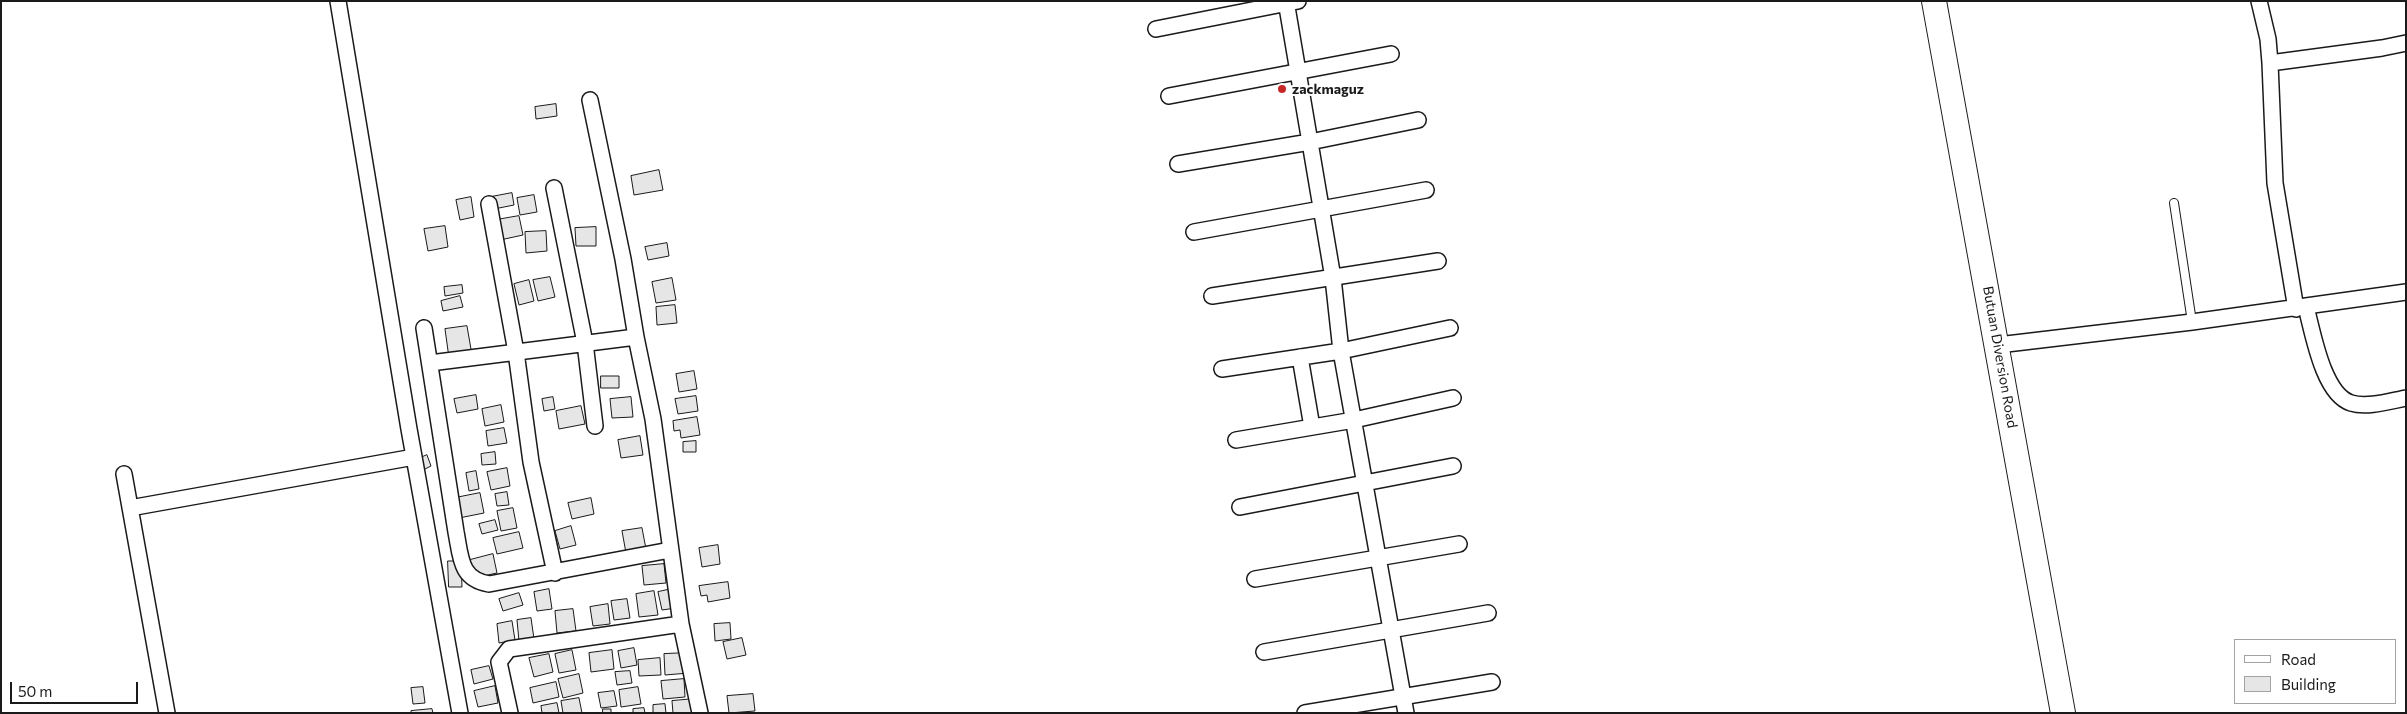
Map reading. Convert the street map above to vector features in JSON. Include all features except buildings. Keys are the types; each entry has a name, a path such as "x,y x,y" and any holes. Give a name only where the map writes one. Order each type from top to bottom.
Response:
{"main road":[{"name":"Butuan Diversion Road","path":"1934,1 1998,345 2063,713"}],"street":[{"path":"338,1 414,457 460,713"},
{"path":"2259,1 2270,63 2275,183 2301,308 2328,378 2339,396 2352,403 2372,403 2406,398"},
{"path":"1156,28 1290,2 1297,73 1332,278 1341,351 1377,559 1405,705"},
{"path":"2270,63 2406,43"},
{"path":"1169,96 1392,54"},
{"path":"590,100 623,259 636,337 653,419 681,624 700,713"},
{"path":"1178,164 1310,142 1418,120"},
{"path":"554,188 585,343 595,426"},
{"path":"1194,232 1321,211 1426,190"},
{"path":"489,204 516,352 531,462 555,573"},
{"path":"1212,296 1438,261"},
{"path":"1998,345 2074,338 2406,292"},
{"path":"424,328 456,532 461,558 470,578 477,582 489,584 670,550"},
{"path":"1222,369 1341,351 1450,328"},
{"path":"430,363 636,337"},
{"path":"1300,357 1312,427"},
{"path":"1236,440 1354,420 1453,398"},
{"path":"130,508 414,457"},
{"path":"1240,507 1453,466"},
{"path":"124,474 167,713"},
{"path":"1255,579 1459,544"},
{"path":"1264,652 1488,613"},
{"path":"510,713 500,662 509,649 681,624"},
{"path":"1305,713 1405,705 1492,682"}],"lane":[{"path":"2174,203 2192,322"}],"place":[{"name":"zackmaguz","path":"1282,89"}]}
